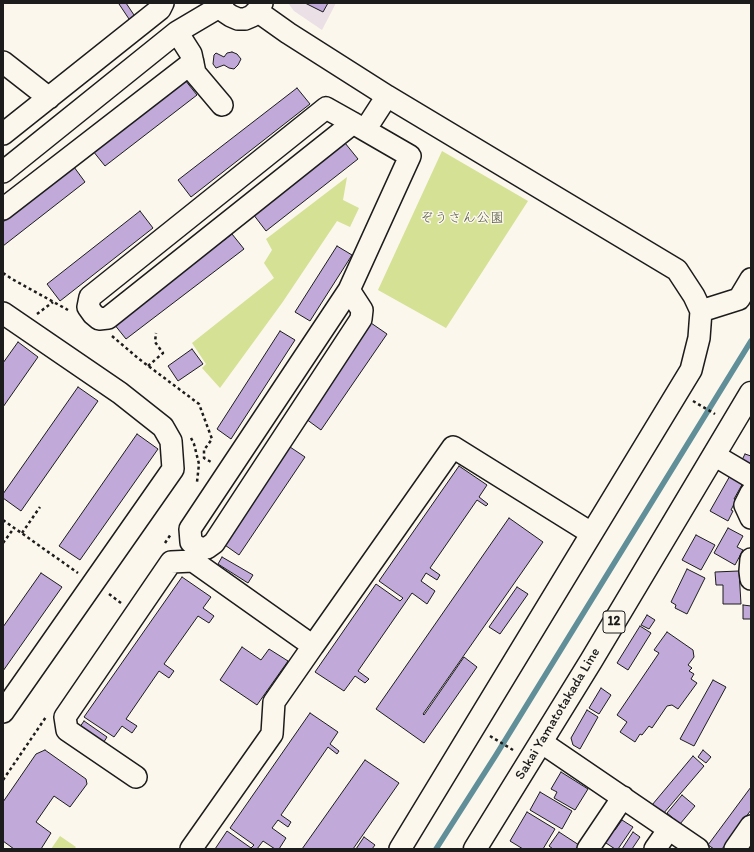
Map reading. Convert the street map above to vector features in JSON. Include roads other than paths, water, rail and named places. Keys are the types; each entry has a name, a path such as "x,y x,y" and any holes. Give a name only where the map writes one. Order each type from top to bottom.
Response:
{"main road":[{"name":"Sakai Yamatotakada Line","path":"475,849 714,455 749,403"}],"street":[{"path":"3,134 160,9 163,3"},
{"path":"3,172 177,32 221,4 225,12 238,19 245,19 252,16 260,7 288,33 387,96 677,270 694,296 700,311 699,338 691,370 400,849"},
{"path":"177,32 191,54 194,73 222,105"},
{"path":"3,62 53,94 74,115"},
{"path":"3,209 193,62"},
{"path":"349,290 362,310 361,319 214,543 207,548 199,548 191,542 190,529 349,290 410,156 359,127 326,108 90,297 88,307 93,314 99,319 108,318 359,127 387,96"},
{"path":"700,311 739,299 751,280"},
{"path":"3,313 120,394 164,427 171,441 173,469 3,712"},
{"path":"191,849 272,734 274,702 452,447 591,533"},
{"path":"714,455 751,477"},
{"path":"751,493 745,505 751,518"},
{"path":"751,559 751,579"},
{"path":"136,777 67,730 65,717 171,562 193,561 313,646"},
{"path":"541,742 698,849"},
{"path":"588,849 623,797"},
{"path":"734,849 751,826"},
{"path":"655,849 669,829"}],"waterway":[{"path":"436,849 496,755 751,341"}],"park label":[{"name":"ぞうさん公園","path":"462,218"}]}
